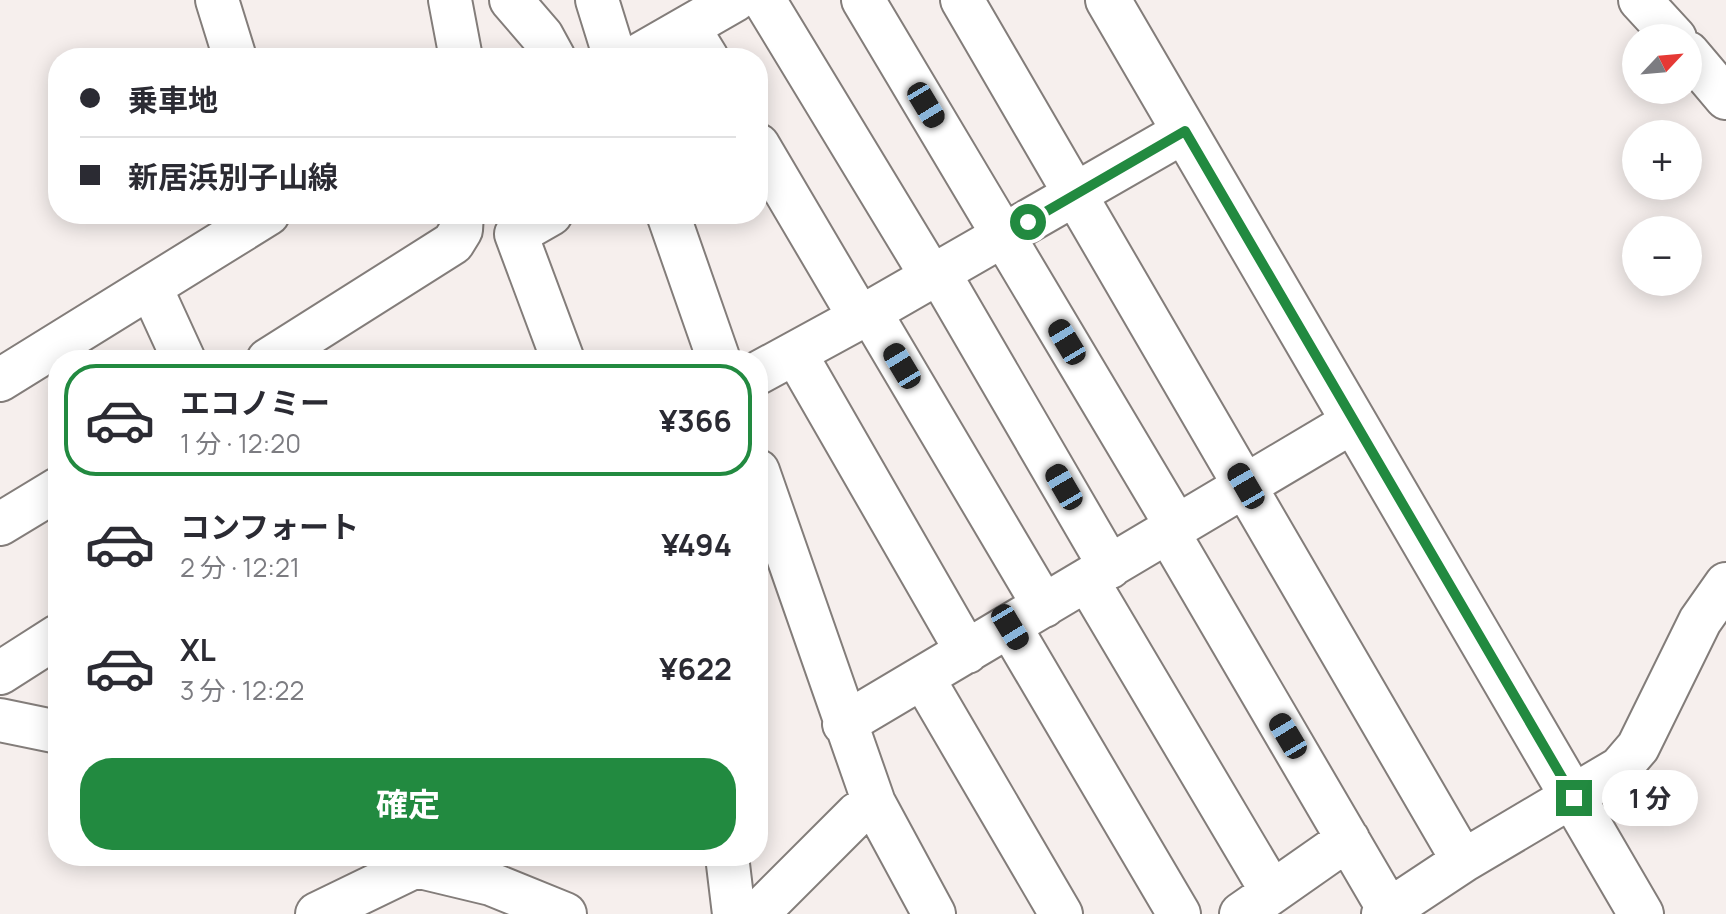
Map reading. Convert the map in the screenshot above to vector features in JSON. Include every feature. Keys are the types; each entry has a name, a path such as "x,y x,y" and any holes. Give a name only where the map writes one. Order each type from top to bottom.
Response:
{"main road":[{"path":"1108,0 1641,914"}],"street":[{"path":"217,0 232,48"},
{"path":"450,0 459,48"},
{"path":"511,0 549,48"},
{"path":"597,0 612,48"},
{"path":"674,48 698,42 735,0"},
{"path":"764,0 936,275 1099,574 1257,903 1348,839"},
{"path":"863,0 1004,236 1173,530 1386,912 1463,861 1620,768 1638,747 1700,621 1726,584"},
{"path":"962,0 1463,861"},
{"path":"1640,0 1662,24"},
{"path":"1702,70 1726,98"},
{"path":"768,368 1185,131"},
{"path":"768,161 865,315 1027,616 1179,914"},
{"path":"49,350 252,224"},
{"path":"284,350 453,243 461,224"},
{"path":"534,224 516,234 559,350"},
{"path":"643,224 663,267 699,307"},
{"path":"671,224 715,350"},
{"path":"151,288 179,350"},
{"path":"0,380 48,351"},
{"path":"795,353 967,652"},
{"path":"844,724 1354,421"},
{"path":"0,524 48,495"},
{"path":"768,500 874,803 934,914"},
{"path":"0,673 48,642"},
{"path":"923,678 1061,914"},
{"path":"0,720 48,730"},
{"path":"757,914 857,814 874,803"},
{"path":"317,914 400,866"},
{"path":"427,866 463,883 491,884 565,914"},
{"path":"728,866 734,914"}],"route":[{"path":"1028,222 1185,131 1574,798"}]}
